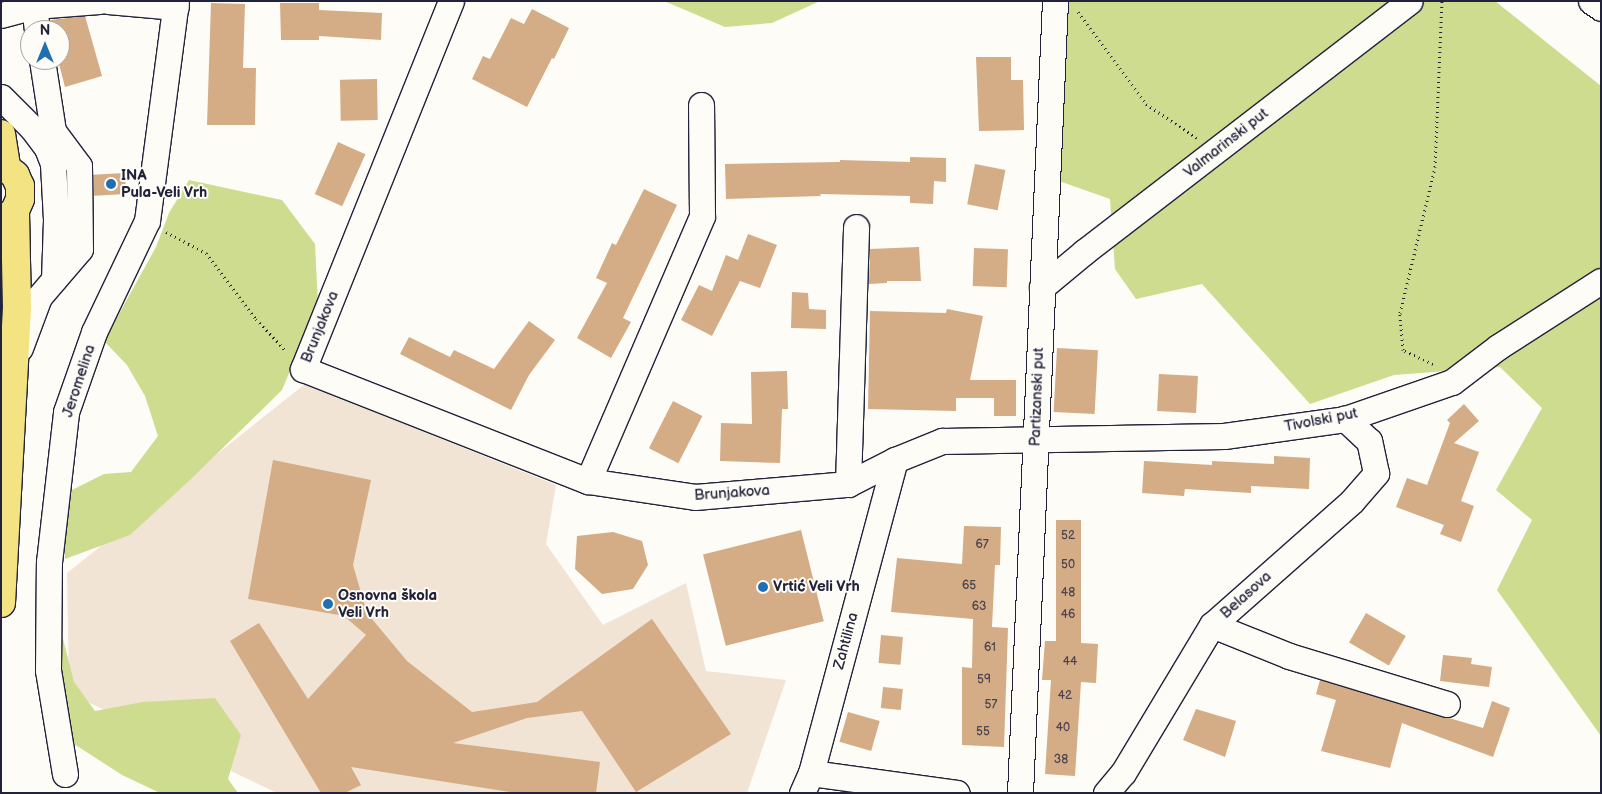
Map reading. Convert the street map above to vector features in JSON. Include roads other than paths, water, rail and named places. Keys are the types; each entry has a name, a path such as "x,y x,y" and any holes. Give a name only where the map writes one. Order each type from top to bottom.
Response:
{"main road":[{"path":"1,134 4,165 15,175 20,186 20,199 8,216 17,276 15,362 1,603"},
{"path":"1,253 17,276"}],"street":[{"path":"1,16 34,6 99,1"},
{"path":"108,1 176,4"},
{"name":"Brunjakova","path":"451,1 303,369 588,481 694,497 848,484 895,460 942,440 1036,438"},
{"name":"Valmarinski put","path":"1042,287 1084,252 1410,1"},
{"path":"1591,1 1601,8"},
{"name":"Jeromelina","path":"65,774 48,670 49,562 66,412 94,332 147,221 176,4"},
{"name":"Partizanski put","path":"1020,793 1042,287 1065,5"},
{"path":"34,6 36,20"},
{"path":"15,362 39,297 54,279 55,210 43,70"},
{"path":"1,97 32,128 50,140"},
{"path":"588,481 702,216 701,105"},
{"path":"848,484 856,227"},
{"name":"Tivolski put","path":"1036,438 1224,436 1345,419 1452,382 1498,347 1601,281"},
{"name":"Belasova","path":"1106,793 1123,773 1212,625 1352,501 1376,473 1369,441 1345,419"},
{"name":"Zahtilina","path":"807,783 895,460"},
{"path":"1212,625 1289,656 1447,704"},
{"path":"807,783 957,793"}],"place":[{"name":"INA Pula-Veli Vrh","path":"111,184"},
{"name":"Vrtić Veli Vrh","path":"763,587"},
{"name":"Osnovna škola Veli Vrh","path":"328,604"}]}
